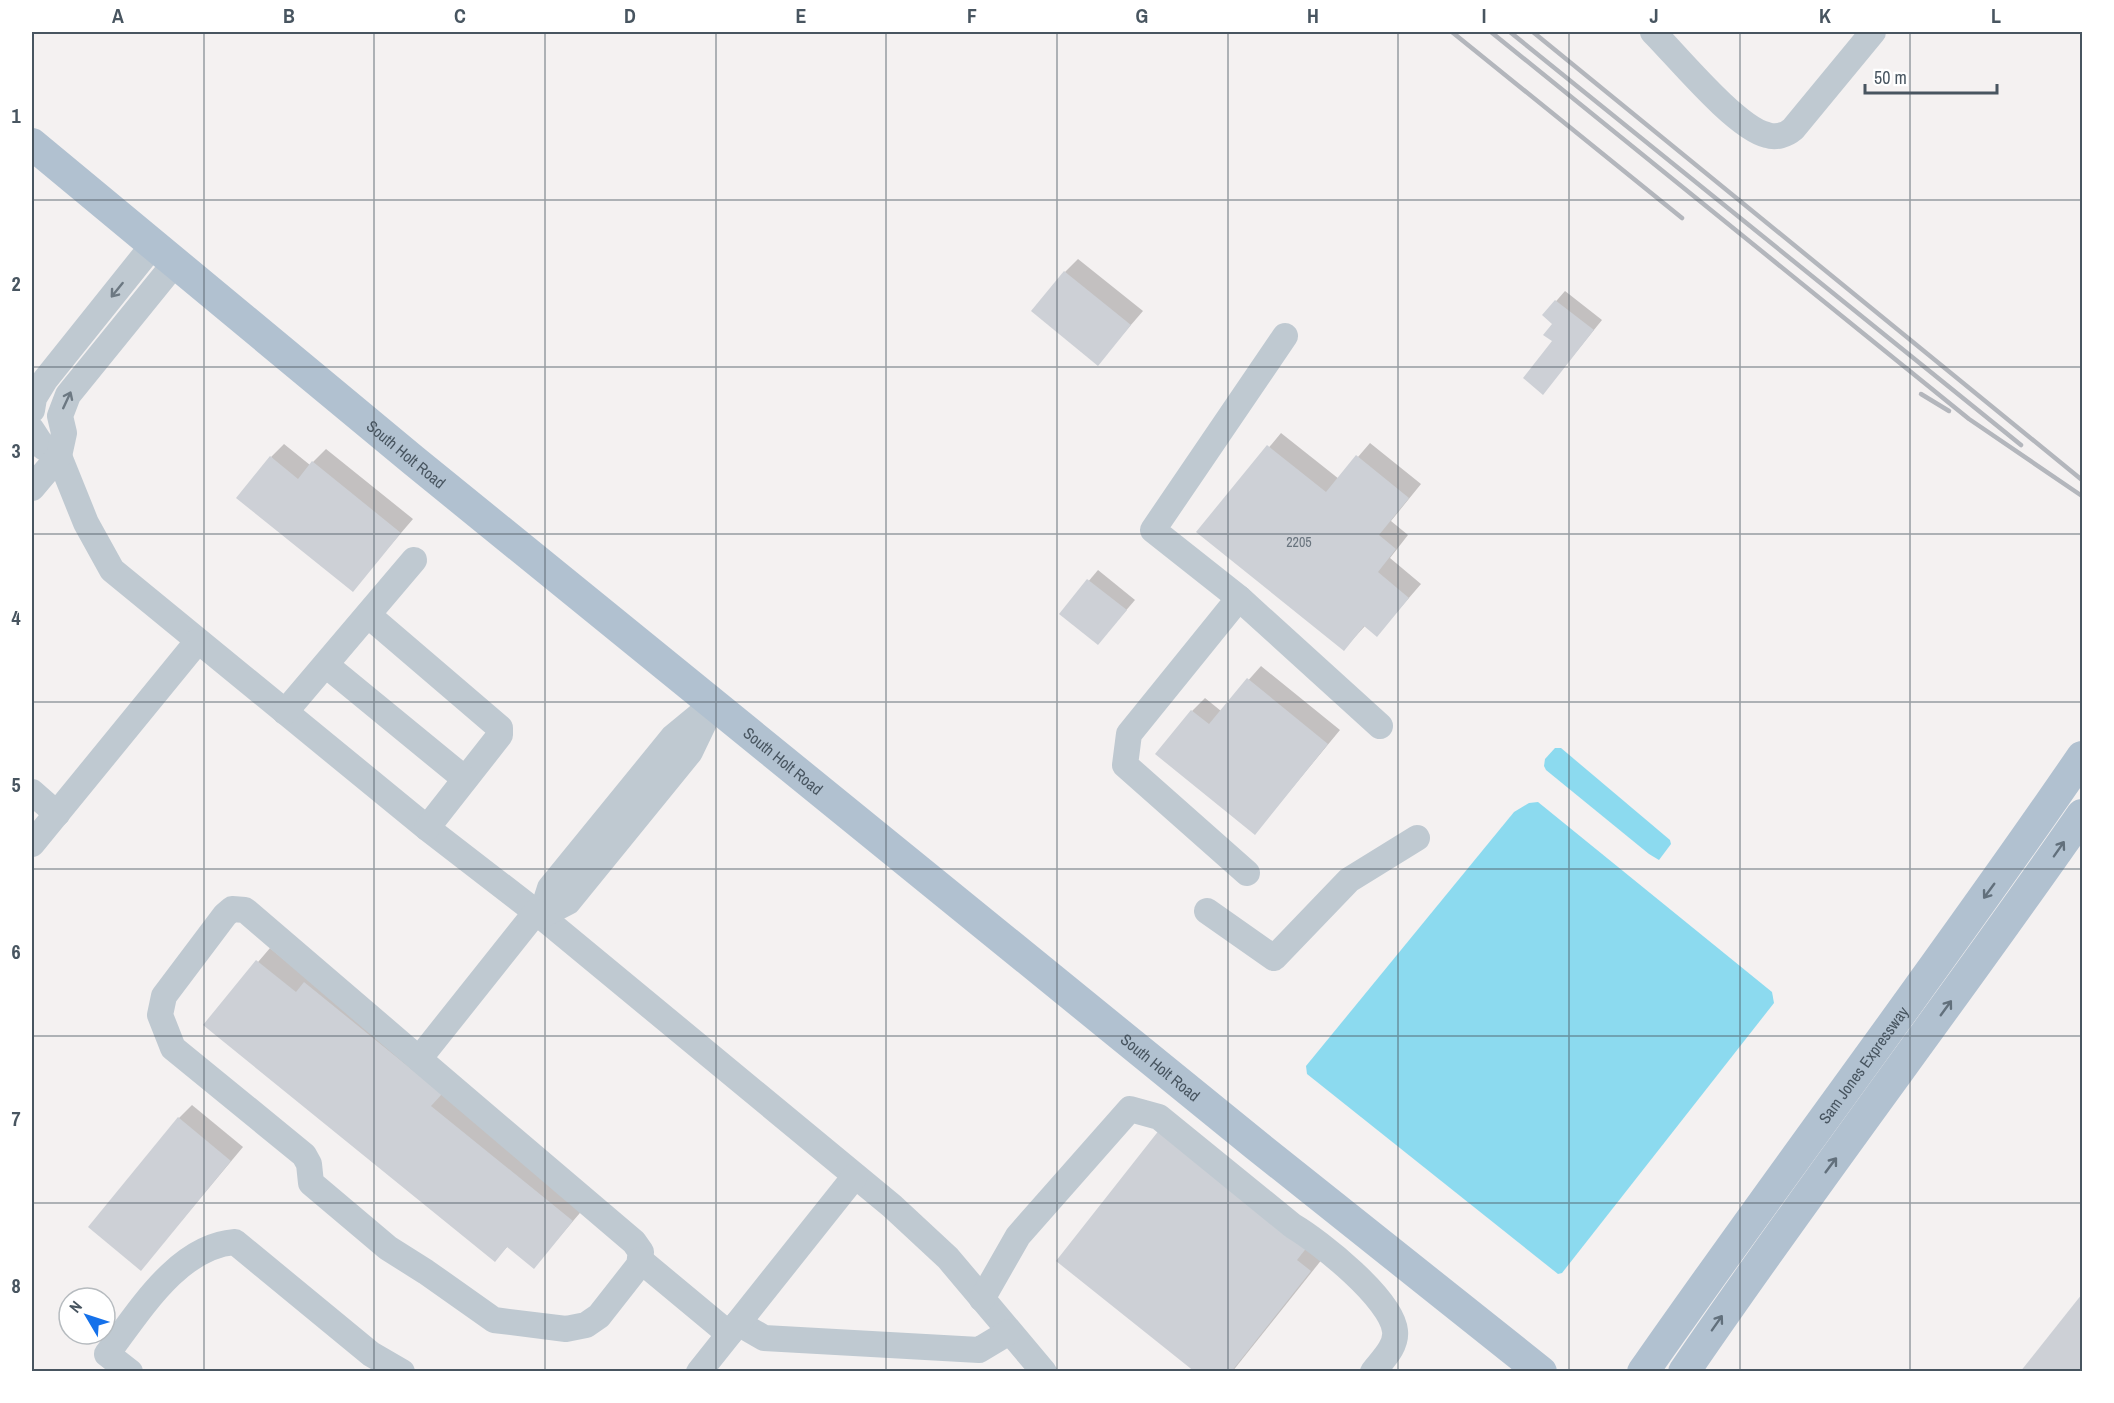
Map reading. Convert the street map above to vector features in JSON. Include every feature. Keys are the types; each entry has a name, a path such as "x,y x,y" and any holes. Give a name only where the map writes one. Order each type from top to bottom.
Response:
{"main road":[{"name":"South Holt Road","path":"32,144 713,704 1256,1145 1541,1371"},
{"name":"Sam Jones Expressway","path":"1643,1371 1747,1222 2024,842 2082,757"},
{"name":"Sam Jones Expressway","path":"1684,1371 1783,1229 1911,1057 2082,814"}],"lane":[{"path":"1653,32 1735,115 1756,131 1778,136 1787,134 1793,129 1873,32"},
{"path":"32,410 34,398 45,380 164,254"},
{"path":"32,488 58,456 64,433 60,416 68,395 164,254"},
{"path":"1285,336 1153,530 1239,598 1380,726"},
{"path":"32,430 43,447 58,456 86,523 112,570 197,642 427,828 538,914 855,1176 948,1258 1044,1371"},
{"path":"285,712 414,560"},
{"path":"1239,598 1129,734 1125,765 1247,873"},
{"path":"368,615 500,728 500,735 427,828"},
{"path":"32,844 197,642"},
{"path":"326,665 465,779"},
{"path":"419,1059 538,914 550,888 673,736 713,704"},
{"path":"32,792 57,813"},
{"path":"1207,911 1274,958 1349,880 1417,838"},
{"path":"232,909 245,910 419,1059 634,1242 641,1252 640,1260 599,1316 586,1325 566,1329 494,1320 426,1272 387,1248 310,1183 309,1164 304,1155 173,1048 159,1016 164,996 225,915 232,909"},
{"path":"982,1299 1018,1236 1130,1109 1159,1117 1293,1226 1316,1240 1384,1304 1395,1332 1391,1349 1373,1371"},
{"path":"699,1371 855,1176"},
{"path":"130,1371 107,1354 167,1276 213,1247 235,1242 371,1354 402,1371"},
{"path":"640,1260 734,1328 764,1338 979,1350 1010,1332"}],"water":[{"path":"1555,748 1561,748 1670,840 1671,844 1659,860 1546,770 1545,759"},
{"path":"1538,802 1772,992 1774,1003 1562,1273 1558,1274 1307,1074 1306,1066 1514,812 1529,803"}],"building":[{"path":"1064,271 1131,325 1098,366 1031,311"},
{"path":"1555,300 1594,330 1543,395 1523,378 1552,341 1543,335 1552,324 1542,315"},
{"path":"1267,445 1326,492 1356,455 1409,498 1379,535 1396,549 1378,572 1409,598 1377,637 1364,626 1344,651 1196,532"},
{"path":"270,456 298,479 312,461 401,533 353,592 236,498"},
{"path":"1087,579 1127,610 1098,645 1059,614"},
{"path":"1247,678 1328,744 1255,835 1155,754 1191,710 1209,724"},
{"path":"256,960 296,992 304,982 442,1094 431,1106 573,1221 534,1269 507,1247 495,1262 203,1025"},
{"path":"178,1117 231,1161 141,1271 88,1227"},
{"path":"1160,1129 1308,1246 1297,1260 1311,1271 1231,1372 1195,1372 1056,1261"},
{"path":"2082,1294 2082,1372 2020,1372"}],"railway":[{"path":"1452,32 1682,218"},
{"path":"1491,32 1969,419 2082,496"},
{"path":"1510,32 2021,445"},
{"path":"1533,32 2082,480"},
{"path":"1921,394 1949,411"}]}
